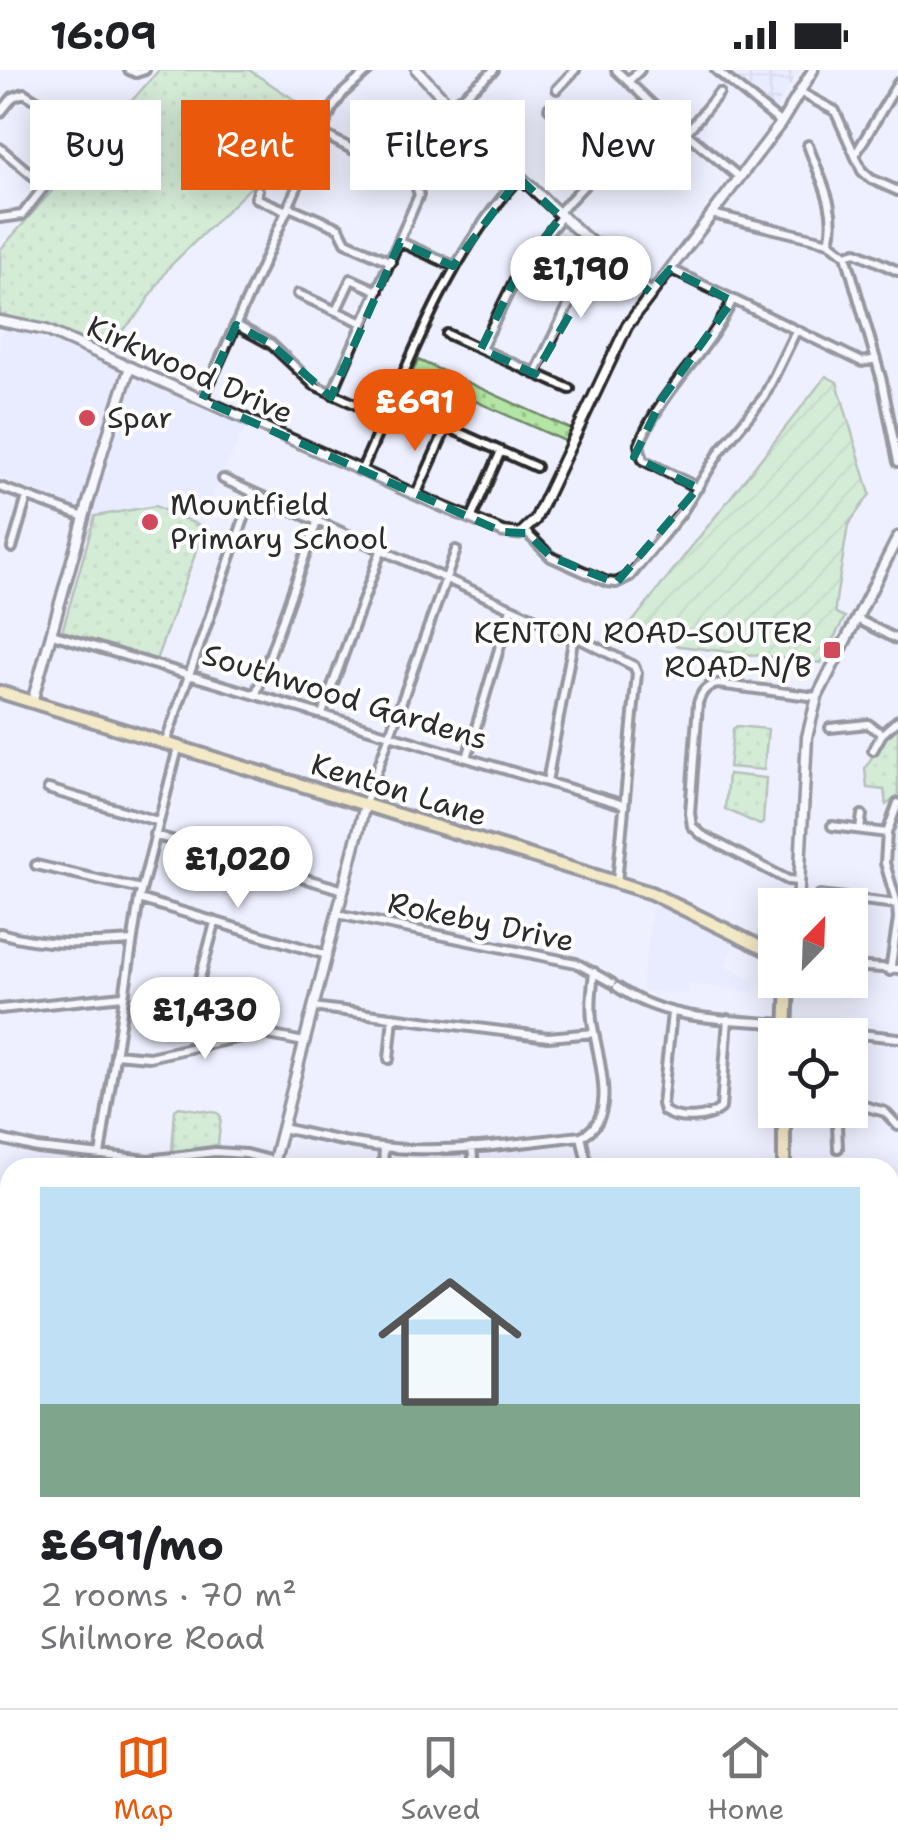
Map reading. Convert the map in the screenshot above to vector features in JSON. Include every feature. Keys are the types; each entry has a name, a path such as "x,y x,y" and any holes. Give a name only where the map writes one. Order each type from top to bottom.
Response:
{"main road":[{"name":"Kenton Lane","path":"0,692 617,882 671,902 758,946"},
{"path":"784,1128 784,1158"}],"street":[{"path":"129,70 146,70"},
{"path":"330,117 338,100 369,70"},
{"path":"418,70 445,100"},
{"path":"459,100 494,70"},
{"path":"556,89 574,70"},
{"path":"616,70 647,100"},
{"path":"628,82 640,70"},
{"path":"716,70 781,123"},
{"path":"527,529 606,366 650,292 781,123 813,70"},
{"path":"855,156 894,99 898,83"},
{"path":"800,92 835,111 862,171 898,191"},
{"path":"0,113 13,97 24,93 35,100"},
{"path":"691,127 719,93"},
{"path":"691,137 740,177"},
{"path":"330,138 414,182 419,195 332,394"},
{"path":"808,145 833,213 830,242"},
{"path":"0,148 30,173"},
{"path":"525,184 650,292"},
{"path":"0,218 22,215 42,190"},
{"path":"258,190 256,198 339,228 346,242 391,262"},
{"path":"202,400 297,190"},
{"path":"362,471 454,266 485,216 508,190"},
{"path":"481,349 519,271 582,190"},
{"path":"712,214 830,242 846,255 876,359 898,462"},
{"path":"400,242 454,266"},
{"path":"846,255 856,252 898,270"},
{"path":"535,374 567,308 604,255"},
{"path":"670,269 862,362 876,359"},
{"path":"336,311 351,279 378,291"},
{"path":"298,294 363,323"},
{"path":"698,488 643,460 639,445 662,400 708,341 732,301"},
{"name":"Kirkwood Drive","path":"0,322 46,330 511,535 527,529 551,557 607,582 623,581 698,488 721,450 764,397 796,331"},
{"path":"236,326 271,344 306,380 386,418"},
{"path":"447,334 570,389"},
{"path":"32,702 130,367"},
{"path":"412,411 536,466"},
{"path":"416,495 446,426"},
{"path":"470,518 502,451"},
{"path":"223,479 634,666 637,673 617,882"},
{"path":"0,487 85,518"},
{"path":"165,744 253,492"},
{"path":"12,548 27,497"},
{"path":"256,694 317,522"},
{"path":"800,888 807,737 817,696 898,538"},
{"path":"322,714 382,550"},
{"path":"274,1158 364,805 456,550"},
{"path":"468,758 511,608"},
{"path":"857,619 898,640"},
{"name":"Southwood Gardens","path":"52,634 624,806"},
{"path":"547,782 574,636"},
{"path":"801,882 771,871 692,826 698,702 701,692 718,684 817,696"},
{"path":"873,750 882,734 898,720"},
{"path":"830,728 868,724 882,734"},
{"path":"100,1155 139,900 178,748"},
{"path":"48,789 158,821"},
{"path":"868,968 894,970 897,904 885,863 887,832 898,803"},
{"path":"860,829 862,815"},
{"path":"832,826 887,832"},
{"path":"154,835 344,890"},
{"path":"36,865 142,889"},
{"path":"139,900 327,956"},
{"path":"868,903 897,904"},
{"name":"Rokeby Drive","path":"338,914 576,963 642,1002 672,1014 758,1025"},
{"path":"200,978 215,923"},
{"path":"0,933 24,940 72,944 132,941"},
{"path":"282,1128 384,1147 472,1147 581,1136 594,1128 601,1109 604,1077 591,1002 594,972"},
{"path":"0,1009 124,996"},
{"path":"313,1007 548,1038 594,1033"},
{"path":"672,1014 662,1104 664,1111 678,1117 710,1115 721,1108 728,1019"},
{"path":"389,1060 393,1017"},
{"path":"114,1054 149,1057 260,1033 304,1042"},
{"path":"868,1036 898,1038"},
{"path":"868,1107 885,1112 898,1126"},
{"path":"837,1128 838,1148"},
{"path":"581,1136 586,1158"},
{"path":"0,1139 37,1148 129,1158"},
{"path":"383,1158 384,1147"},
{"path":"472,1147 473,1158"},
{"path":"169,1158 215,1152 257,1158"}],"highlighted area":[{"path":"519,178 561,217 519,271 481,349 535,374 604,255 650,292 670,269 732,301 662,399 634,457 698,488 616,583 551,557 527,533 503,532 202,400 236,325 271,344 331,397 400,242 453,266"}],"shaded area":[{"path":"708,70 800,70 767,121"},
{"path":"6,328 31,333 45,342 51,338 118,368 76,507 0,477 0,335"},
{"name":"Mountfield Primary School","path":"141,379 247,426 222,473 156,660 62,632 120,419 131,386"},
{"path":"653,904 736,940 725,966 753,981 753,992 689,984 688,994 641,991"}],"green space":[{"path":"159,70 249,70 295,100 181,100 181,190 248,190 169,267 140,312 105,350 52,326 0,315 0,250 53,190 161,190 161,100 132,100"},
{"path":"418,360 571,429 565,441 412,373"},
{"path":"826,376 837,382 870,494 848,525 835,606 836,613 845,617 821,663 679,646 630,625"},
{"path":"155,506 205,528 156,660 62,632 95,516"},
{"path":"898,725 898,796 886,805 884,790 867,788 865,768"},
{"path":"733,729 768,729 764,770 729,767"},
{"path":"728,774 766,778 763,823 725,809"},
{"path":"179,1107 218,1113 218,1145 172,1152 175,1110"}],"place":[{"name":"Spar","path":"87,418"},
{"name":"Mountfield Primary School","path":"150,522"},
{"name":"KENTON ROAD-SOUTER ROAD-N/B","path":"832,650"}]}
